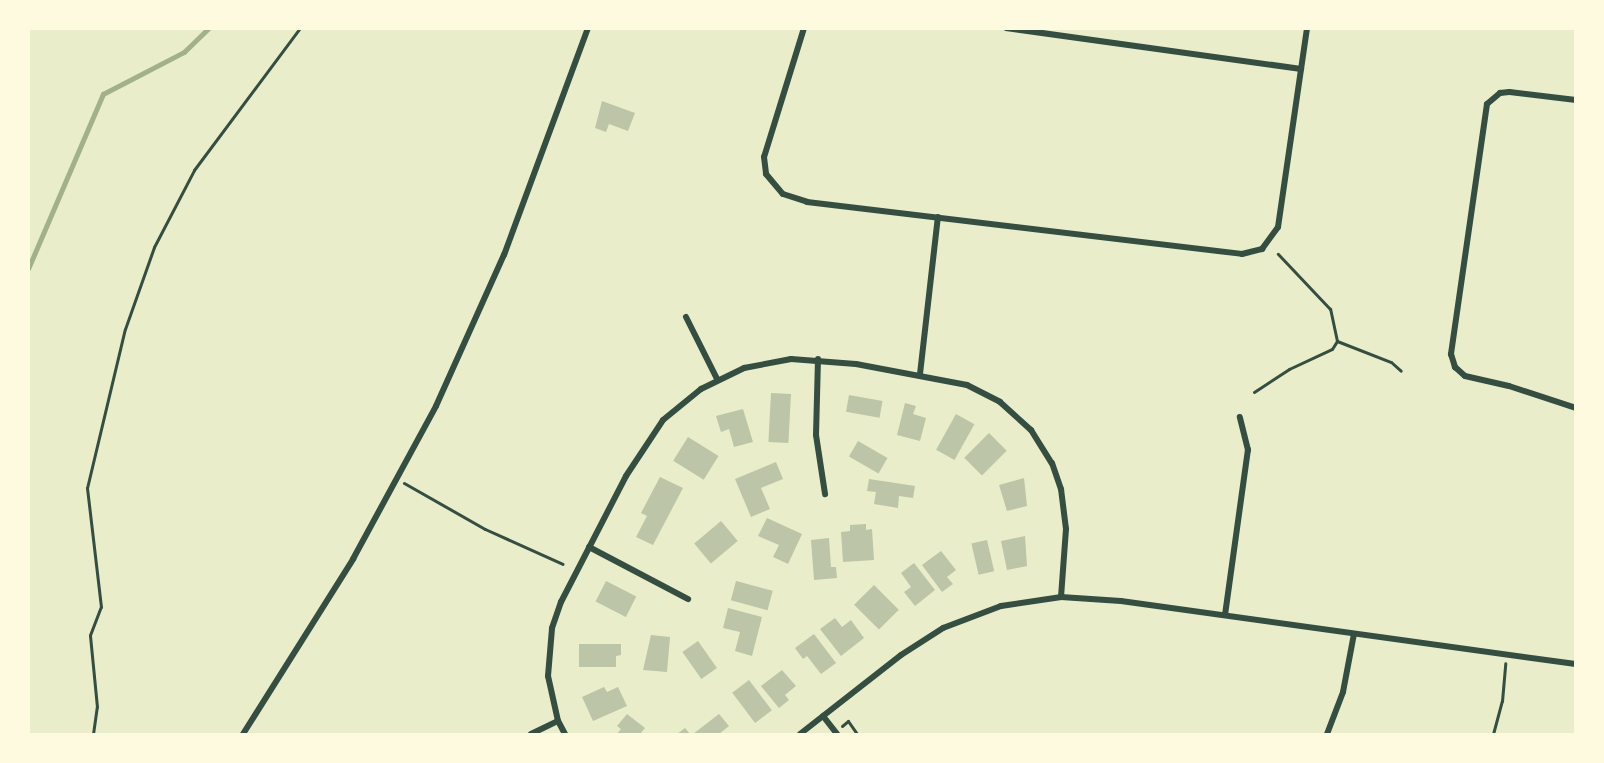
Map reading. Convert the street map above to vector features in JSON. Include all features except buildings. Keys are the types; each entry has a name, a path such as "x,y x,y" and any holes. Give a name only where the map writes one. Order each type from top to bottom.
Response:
{"street":[{"path":"243,735 305,639 398,480 504,255 588,28"},
{"path":"804,28 766,150 764,165 772,184 783,194 807,202 1232,253 1256,253 1278,227 1307,28"},
{"path":"1006,28 1301,69"},
{"path":"1575,100 1509,92 1500,93 1488,104 1451,354 1455,367 1465,376 1509,386 1575,408"},
{"path":"920,374 938,217"},
{"path":"686,317 717,379"},
{"path":"818,359 816,435 825,494"},
{"path":"564,735 558,721 548,676 552,628 590,547 644,445 683,401 717,379 768,362 818,359 920,374 967,385 992,397 1017,416 1042,446 1061,489 1065,510 1061,597"},
{"path":"1224,615 1248,450 1240,417"},
{"path":"590,547 688,598"},
{"path":"800,735 943,628 1001,606 1061,597 1224,615 1575,664"},
{"path":"1327,735 1343,692 1354,634"},
{"path":"823,716 837,735"},
{"path":"531,735 558,721"}],"path":[{"path":"93,735 97,707 90,635 101,606 87,488 125,329 154,247 194,170 300,28"},
{"path":"1254,392 1289,369 1332,349 1337,342 1330,309 1278,254"},
{"path":"1337,342 1391,363 1401,371"},
{"path":"398,480 485,529 563,564"},
{"path":"1493,735 1503,693 1505,654"}],"waterway":[{"path":"28,269 103,94 184,52 209,28"}]}
